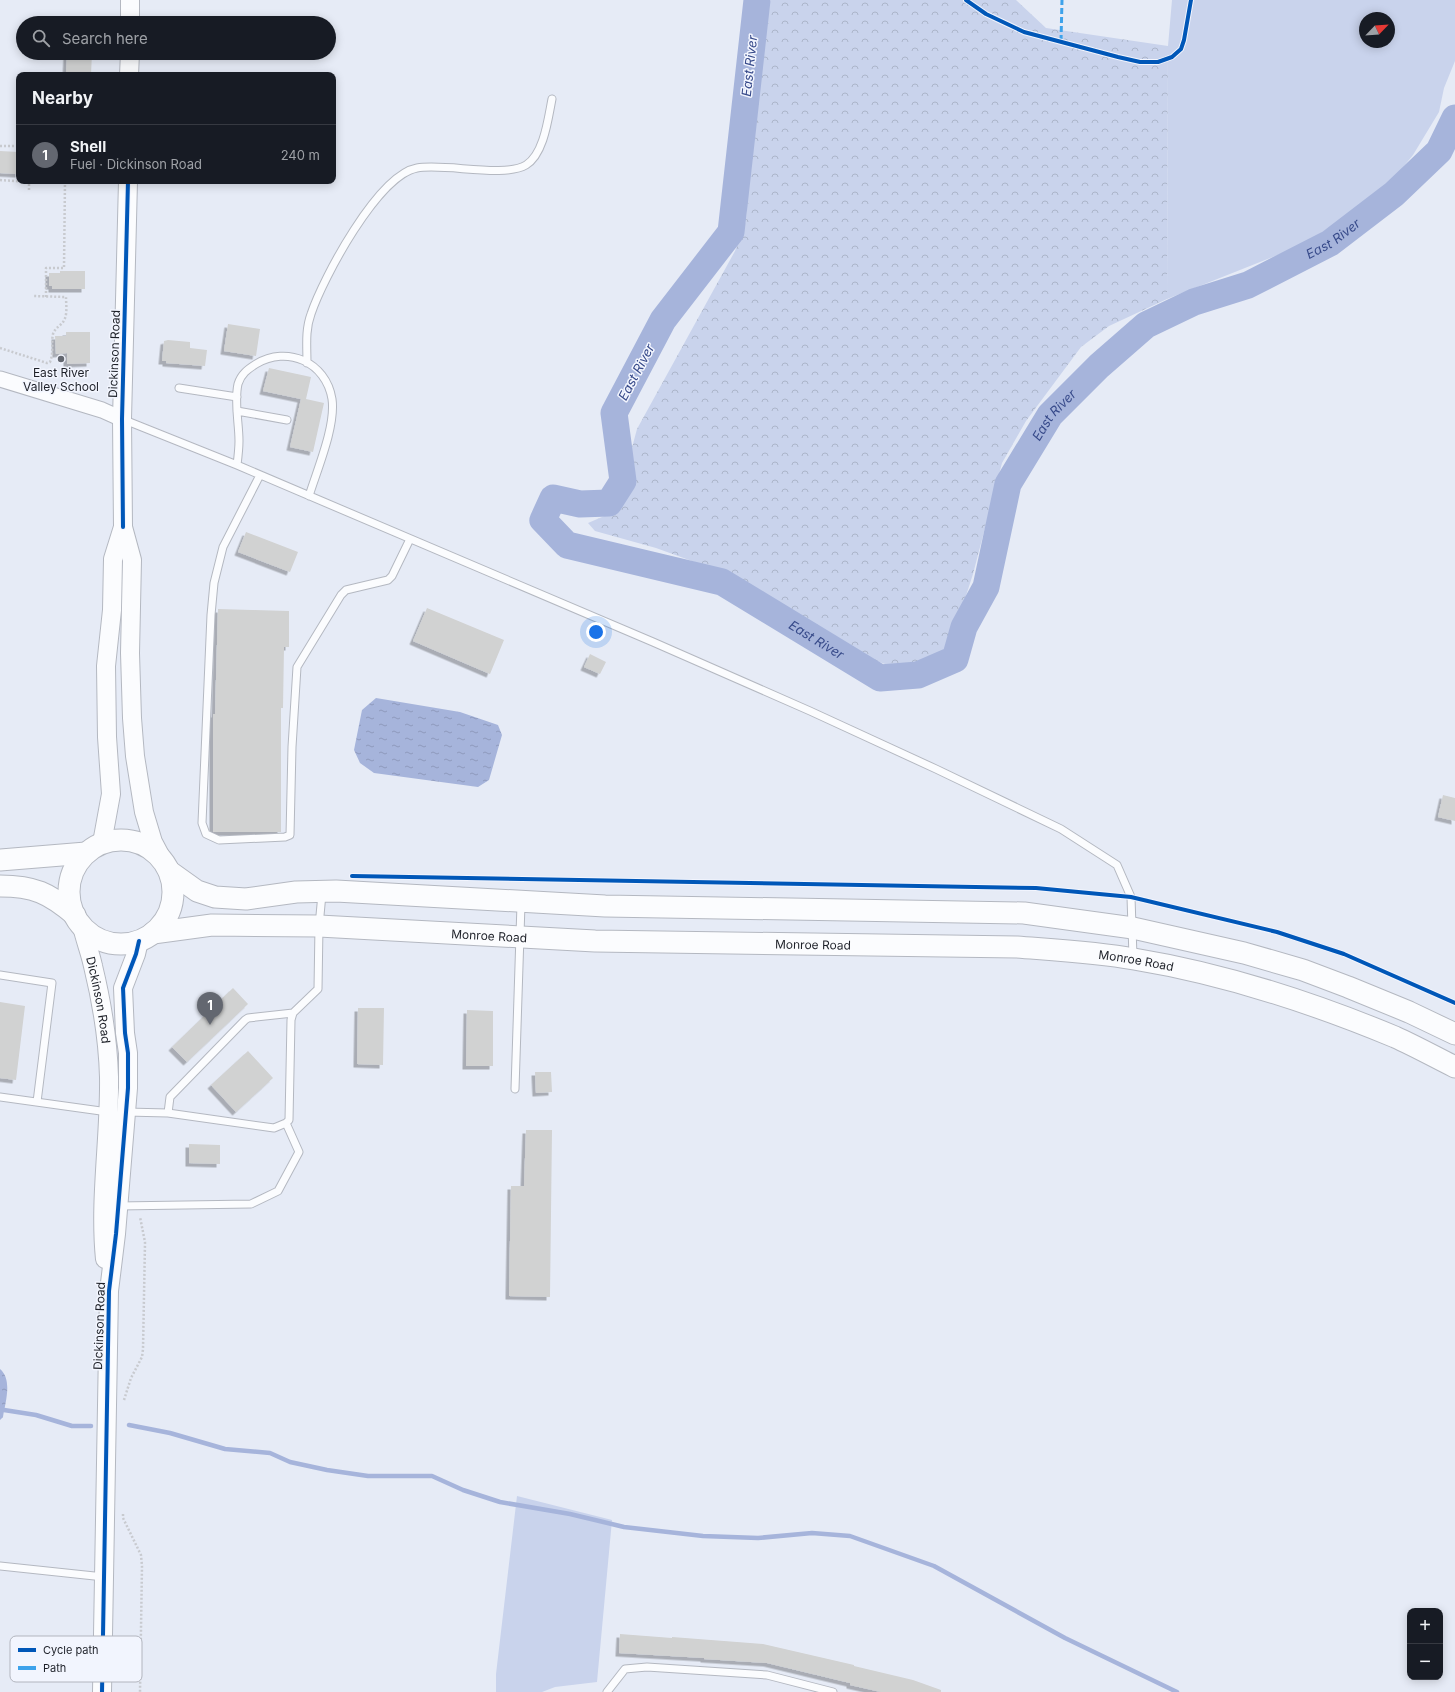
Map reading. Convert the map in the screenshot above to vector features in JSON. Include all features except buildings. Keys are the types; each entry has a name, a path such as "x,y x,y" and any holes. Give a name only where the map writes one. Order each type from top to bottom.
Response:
{"main road":[{"path":"0,860 94,848 118,840 134,841 150,848 165,865 197,891 215,897 246,899 296,892 322,891 605,906 1024,913 1133,928 1244,953 1303,970 1408,1012 1455,1034"},
{"path":"78,920 70,899 70,882 76,866 94,848"},
{"path":"0,886 29,888 45,893 59,901 94,936 108,942 124,944 146,937 162,923 169,911 173,898 173,884 165,865"},
{"name":"Monroe Road","path":"146,937 212,925 319,926 595,941 1017,947 1133,959 1229,979 1294,998 1397,1038 1455,1066"}],"street":[{"path":"130,0 130,16"},
{"path":"129,72 130,60"},
{"name":"Dickinson Road","path":"128,184 122,419 124,527 132,560 130,661 132,718 135,756 144,812 153,842 165,865"},
{"path":"0,379 102,410 122,419"},
{"name":"Dickinson Road","path":"94,848 111,794 107,737 106,666 112,610 113,559 124,527"},
{"name":"Dickinson Road","path":"78,920 90,951 101,1003 109,1077 118,1112"},
{"name":"Dickinson Road","path":"103,1636 109,1291 103,1227 111,1206 118,1112 128,1053 125,1033 123,988 136,954 146,937"},
{"name":"Dickinson Road","path":"102,1682 102,1692"}],"lane":[{"path":"307,363 307,329 310,315 319,293 348,240 386,186 395,178 415,168 428,167 489,170 521,168 527,165 538,152 546,131 552,99"},
{"path":"237,465 239,441 237,397 238,384 242,375 258,362 270,357 292,357 307,363 318,370 325,378 332,399 329,429 309,496"},
{"path":"179,388 237,397"},
{"path":"237,411 287,420"},
{"path":"122,419 237,465 810,711 1060,829 1117,865 1131,896 1133,959"},
{"path":"260,475 223,547 214,583 211,615 202,823 206,834 219,840 285,837 290,834 292,747 297,667 341,595 346,590 388,580 392,576 410,539"},
{"path":"0,1097 118,1112 168,1113 274,1128 286,1124 289,1120 291,1020 293,1013 318,990 319,926 322,891"},
{"path":"515,1089 521,901"},
{"path":"0,975 52,983 37,1102"},
{"path":"168,1113 170,1097 245,1020 248,1018 293,1013"},
{"path":"111,1206 251,1204 278,1191 299,1152 286,1124"},
{"path":"0,1566 104,1577"},
{"path":"607,1692 625,1669 647,1667 767,1675 833,1692"}],"path":[{"path":"0,146 16,146"},
{"path":"0,180 16,181"},
{"path":"29,184 29,190"},
{"path":"46,297 46,268 64,268 65,184"},
{"path":"0,348 47,363 50,362 53,354 53,334 65,320 67,313 66,297 33,296"},
{"path":"123,1405 131,1378 142,1357 143,1349 145,1242 141,1225 140,1206"},
{"path":"123,1510 123,1518 141,1554 141,1636"},
{"path":"140,1682 140,1692"}],"green space":[{"path":"771,0 1016,0 1046,28 1168,46 1167,299 1109,326 1081,347 1026,421 1002,463 973,574 952,639 941,654 914,666 891,666 870,659 725,573 656,548 595,531 588,523 616,511 626,498 630,486 630,455 637,429 735,251 746,221 755,82 767,7"},
{"path":"1172,0 1455,0 1455,61 1444,88 1439,112 1413,155 1395,177 1351,214 1300,246 1167,299 1168,46"},
{"path":"517,1496 612,1520 597,1682 555,1687 542,1692 496,1692 496,1674"}],"water":[{"path":"376,698 460,712 498,725 502,735 489,780 478,787 374,773 360,763 354,750 362,710"},
{"path":"0,1369 6,1379 7,1392 3,1417 0,1420"}],"waterway":[{"name":"East River","path":"757,0 731,232 663,320 614,413 623,481 609,503 580,504 553,498 543,520 567,545 722,582 880,678 918,675 955,659 964,627 986,587 1008,484 1050,415 1099,366 1146,325 1194,302 1248,285 1330,243 1394,194 1439,151 1455,118"},
{"path":"4,1410 36,1415 72,1426 91,1426"},
{"path":"129,1425 170,1433 225,1449 270,1453 290,1462 327,1470 368,1476 432,1476 463,1490 500,1502 570,1514 624,1527 703,1536 758,1538 812,1533 850,1536 934,1566 1065,1638 1177,1692"}],"marked path":[{"path":"1061,41 1062,0"}],"cycle path":[{"path":"966,0 986,14 1024,32 1140,62 1158,62 1172,57 1181,49 1191,0"},
{"path":"123,527 122,419 128,184"},
{"path":"352,876 1036,888 1131,897 1277,932 1344,954 1455,1003"},
{"path":"103,1636 109,1291 116,1234 128,1088 128,1053 125,1033 123,988 136,954 139,941"},
{"path":"102,1682 102,1692"}],"place":[{"name":"East River Valley School","path":"61,359"},
{"name":"Shell","path":"210,1025"}]}
